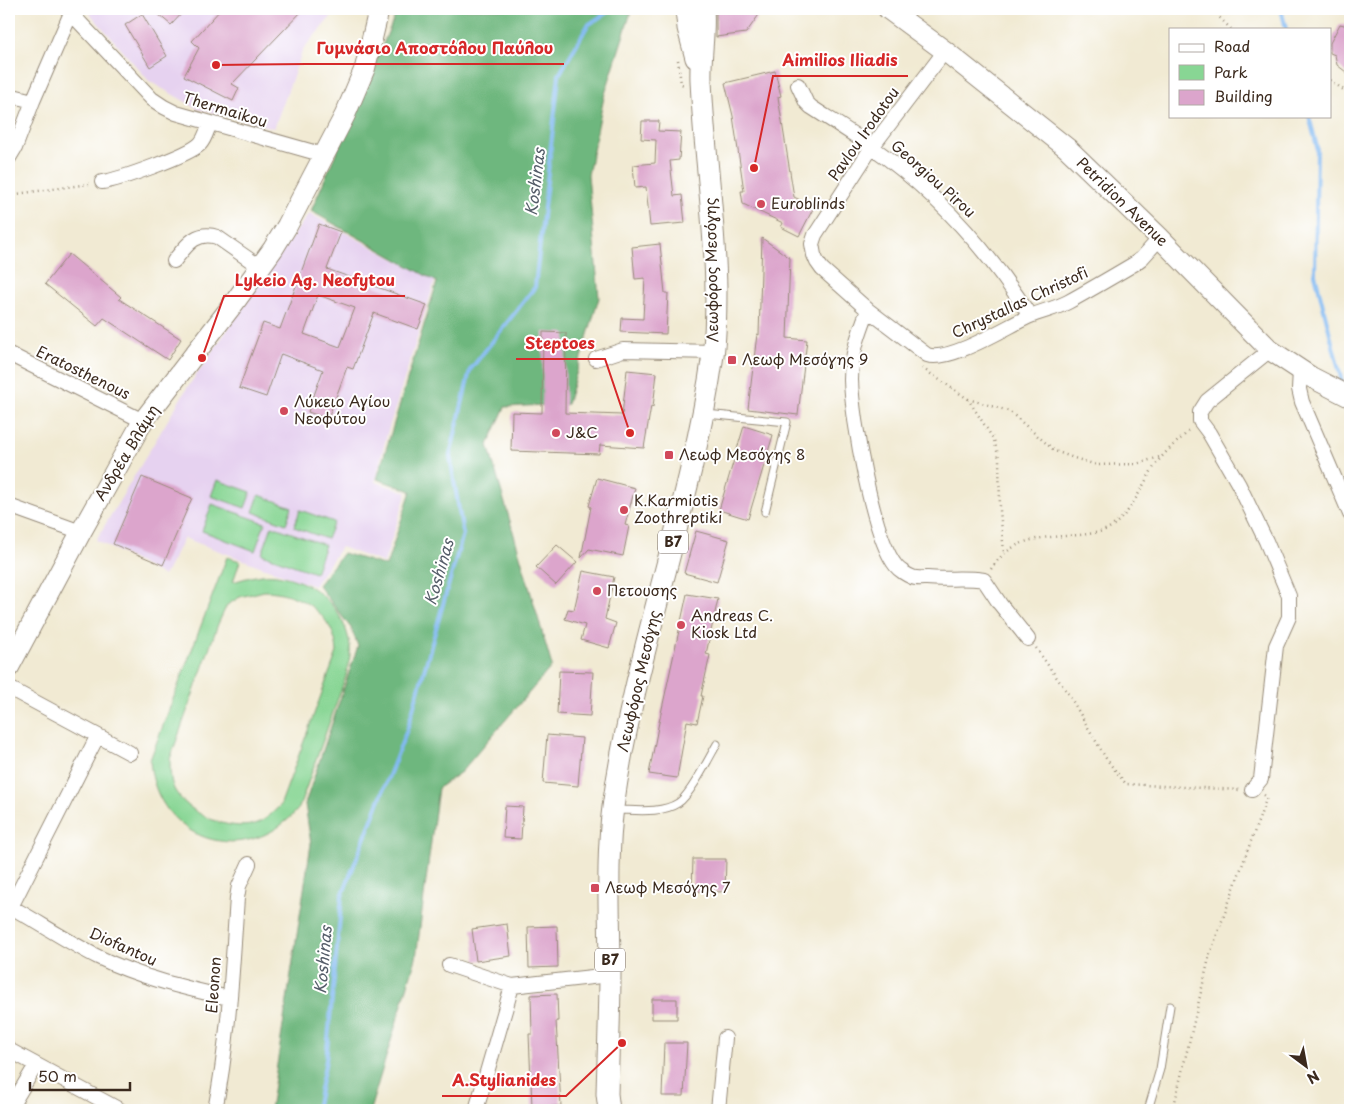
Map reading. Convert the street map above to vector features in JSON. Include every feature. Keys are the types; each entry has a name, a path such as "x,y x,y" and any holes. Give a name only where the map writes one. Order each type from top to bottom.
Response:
{"main road":[{"name":"Λεωφόρος Μεσόγης","path":"686,9 688,28 701,78"},
{"name":"Λεωφόρος Μεσόγης","path":"609,1110 607,1094 610,975 608,888 613,810 622,746 637,680 699,441 714,352 716,273 701,78 703,9"}],"street":[{"name":"Ανδρέα Βλάμη","path":"9,667 143,421 260,267 287,226 345,115 364,68 379,9"},
{"name":"Petridion Avenue","path":"888,9 945,51 1067,148 1160,238 1270,350 1305,373 1350,397"},
{"name":"Thermaikou","path":"69,11 152,99 164,107 176,113 324,155"},
{"path":"9,158 15,148 69,11"},
{"name":"Pavlou Irodotou","path":"938,357 927,355 868,310 822,269 817,262 812,244 815,236 872,147 945,51"},
{"name":"Georgiou Pirou","path":"798,85 806,102 811,107 872,147 911,178 960,224 1002,274 1030,316"},
{"path":"9,95 33,101"},
{"path":"102,182 129,176 193,149 203,140 210,123"},
{"path":"174,261 188,242 202,235 210,235 217,237 260,267"},
{"name":"Chrystallas Christofi","path":"938,357 970,346 1030,316 1067,302 1134,264 1160,238"},
{"path":"868,310 854,350 851,379 859,444 873,508 885,547 897,567 912,578 984,580 1000,604 1028,639"},
{"path":"596,359 623,350 714,352"},
{"path":"1252,790 1261,779 1276,646 1289,617 1289,596 1266,541 1239,485 1200,421 1200,412 1207,402 1270,350"},
{"name":"Eratosthenous","path":"9,354 143,421"},
{"path":"1305,373 1299,389 1302,402 1350,514"},
{"path":"9,506 81,532"},
{"path":"9,688 130,754"},
{"path":"10,909 96,736"},
{"name":"Eleonon","path":"215,1110 222,1074 237,898 239,886 249,864"},
{"name":"Diofantou","path":"10,909 123,968 153,979 229,998"},
{"path":"449,965 512,986 610,975"},
{"path":"476,1110 512,986"},
{"path":"718,1110 725,1038"},
{"path":"9,1050 120,1110"},
{"path":"9,1110 36,1065"}],"lane":[{"path":"703,414 787,422 765,512"},
{"path":"613,810 650,810 679,803 700,776 717,744"},
{"path":"1148,1110 1160,1069 1170,1006"}],"path":[{"path":"1215,9 1219,17 1230,28"},
{"path":"1332,81 1345,91 1350,91"},
{"path":"9,195 102,182"},
{"path":"917,363 927,372 968,399 1009,411 1055,451 1097,465 1136,464 1164,455"},
{"path":"968,399 994,440 999,458 1000,510 1004,553"},
{"path":"984,580 997,560 1012,546 1029,540 1092,534 1108,528 1123,518 1157,463 1200,421"},
{"path":"1028,639 1046,660 1107,760 1126,784 1252,790 1267,797 1210,954 1173,1110"}],"shaded area":[{"path":"86,9 338,9 303,49 274,128 198,109 149,81"},
{"name":"Λύκειο Αγίου Νεοφύτου","path":"309,213 435,281 387,434 375,482 407,492 384,563 341,547 314,586 184,538 164,576 96,540 187,388"}],"green space":[{"path":"398,9 584,9 631,12 604,97 588,175 599,298 567,404 505,407 488,445 552,666 461,772 438,788 416,958 370,1110 270,1110 311,844 305,804 358,646 351,628 318,585 343,553 386,566 411,491 377,479 437,282 311,211"},
{"path":"217,480 251,492 245,508 211,496"},
{"path":"259,495 292,507 286,524 253,512"},
{"path":"212,504 265,523 255,551 202,531"},
{"path":"300,510 334,522 327,539 294,527"},
{"path":"272,526 325,545 315,573 262,554"},
{"path":"227,557 240,561 233,582 264,575 282,576 307,585 318,592 336,610 347,633 350,646 346,676 299,808 278,827 254,838 230,842 207,838 186,827 168,811 156,788 150,760","holes":["264,591 290,595 302,601 322,616 330,627 335,639 337,652 280,806 259,823 244,826 221,823 198,813 180,798 172,782 170,759 218,624 227,605 240,597"]}],"building":[{"path":"152,9 186,9 171,25"},
{"path":"221,9 304,9 232,84 239,88 233,101 184,76 199,48 192,41"},
{"path":"716,9 763,9 746,33 716,37"},
{"path":"142,14 167,56 150,67 125,25"},
{"path":"1340,24 1348,26 1348,36 1350,36 1350,75 1337,65 1335,55 1332,54 1332,39"},
{"path":"775,71 781,96 778,97 794,197 814,207 799,236 781,227 783,223 743,204 741,191 744,191 733,116 725,83"},
{"path":"642,121 659,121 658,131 681,132 679,160 670,161 674,196 682,195 685,223 650,226 646,187 635,188 633,165 655,163 656,140 641,139"},
{"path":"319,224 341,232 327,269 427,305 418,329 374,313 353,369 347,367 328,419 308,412 323,370 281,354 266,397 239,388 263,323 280,329","holes":["318,295 355,308 340,347 304,334"]},
{"path":"762,238 790,258 787,338 807,340 798,415 748,409 757,334 759,335"},
{"path":"660,244 665,293 668,293 666,334 621,332 622,318 643,319 645,278 635,279 632,247"},
{"path":"69,254 121,297 119,299 181,339 168,360 104,318 97,326 45,284"},
{"path":"543,332 566,333 565,413 622,415 627,370 657,373 653,407 651,406 644,448 600,445 599,454 511,451 512,412 542,413"},
{"path":"744,426 773,435 748,519 719,510"},
{"path":"142,477 192,498 163,565 113,544"},
{"path":"597,478 635,488 625,525 629,526 623,556 589,549 581,558 591,507 589,506"},
{"path":"696,531 729,540 717,582 684,573"},
{"path":"557,545 577,562 556,585 536,567"},
{"path":"583,571 614,577 605,619 616,623 609,648 581,640 585,625 565,619 568,609 574,610"},
{"path":"687,594 718,599 706,654 710,655 697,723 687,721 677,778 649,774"},
{"path":"559,671 593,672 590,716 557,714"},
{"path":"547,735 582,738 578,786 543,783"},
{"path":"505,806 523,807 521,839 503,838"},
{"path":"693,859 726,859 725,892 692,891"},
{"path":"507,924 511,956 476,961 472,929"},
{"path":"557,926 558,967 529,968 528,927"},
{"path":"557,994 558,1021 556,1021 561,1106 532,1107 529,1034 532,1034 531,995"},
{"path":"652,999 677,999 677,1019 652,1019"},
{"path":"664,1043 687,1043 684,1096 662,1096"}],"waterway":[{"name":"Koshinas","path":"316,1110 326,1060 342,896 408,727 463,534 450,456 470,370 535,287 559,75 588,25 612,9"},
{"path":"1281,9 1286,28"},
{"path":"1310,118 1317,147 1315,274 1343,386"},
{"path":"1348,403 1350,413"}],"place":[{"name":"Γυμνάσιο Αποστόλου Παύλου","path":"216,65"},
{"name":"Aimilios Iliadis","path":"754,168"},
{"name":"Euroblinds","path":"761,204"},
{"name":"Lykeio Ag. Neofytou","path":"202,358"},
{"name":"Λεωφ Μεσόγης 9","path":"732,360"},
{"name":"Λύκειο Αγίου Νεοφύτου","path":"284,411"},
{"name":"J&C","path":"556,433"},
{"name":"Steptoes","path":"630,433"},
{"name":"Λεωφ Μεσόγης 8","path":"669,455"},
{"name":"K.Karmiotis Zoothreptiki","path":"624,510"},
{"name":"Πετουσης","path":"597,591"},
{"name":"Andreas C. Kiosk Ltd","path":"681,625"},
{"name":"Λεωφ Μεσόγης 7","path":"595,888"},
{"name":"A.Stylianides","path":"622,1043"}]}
